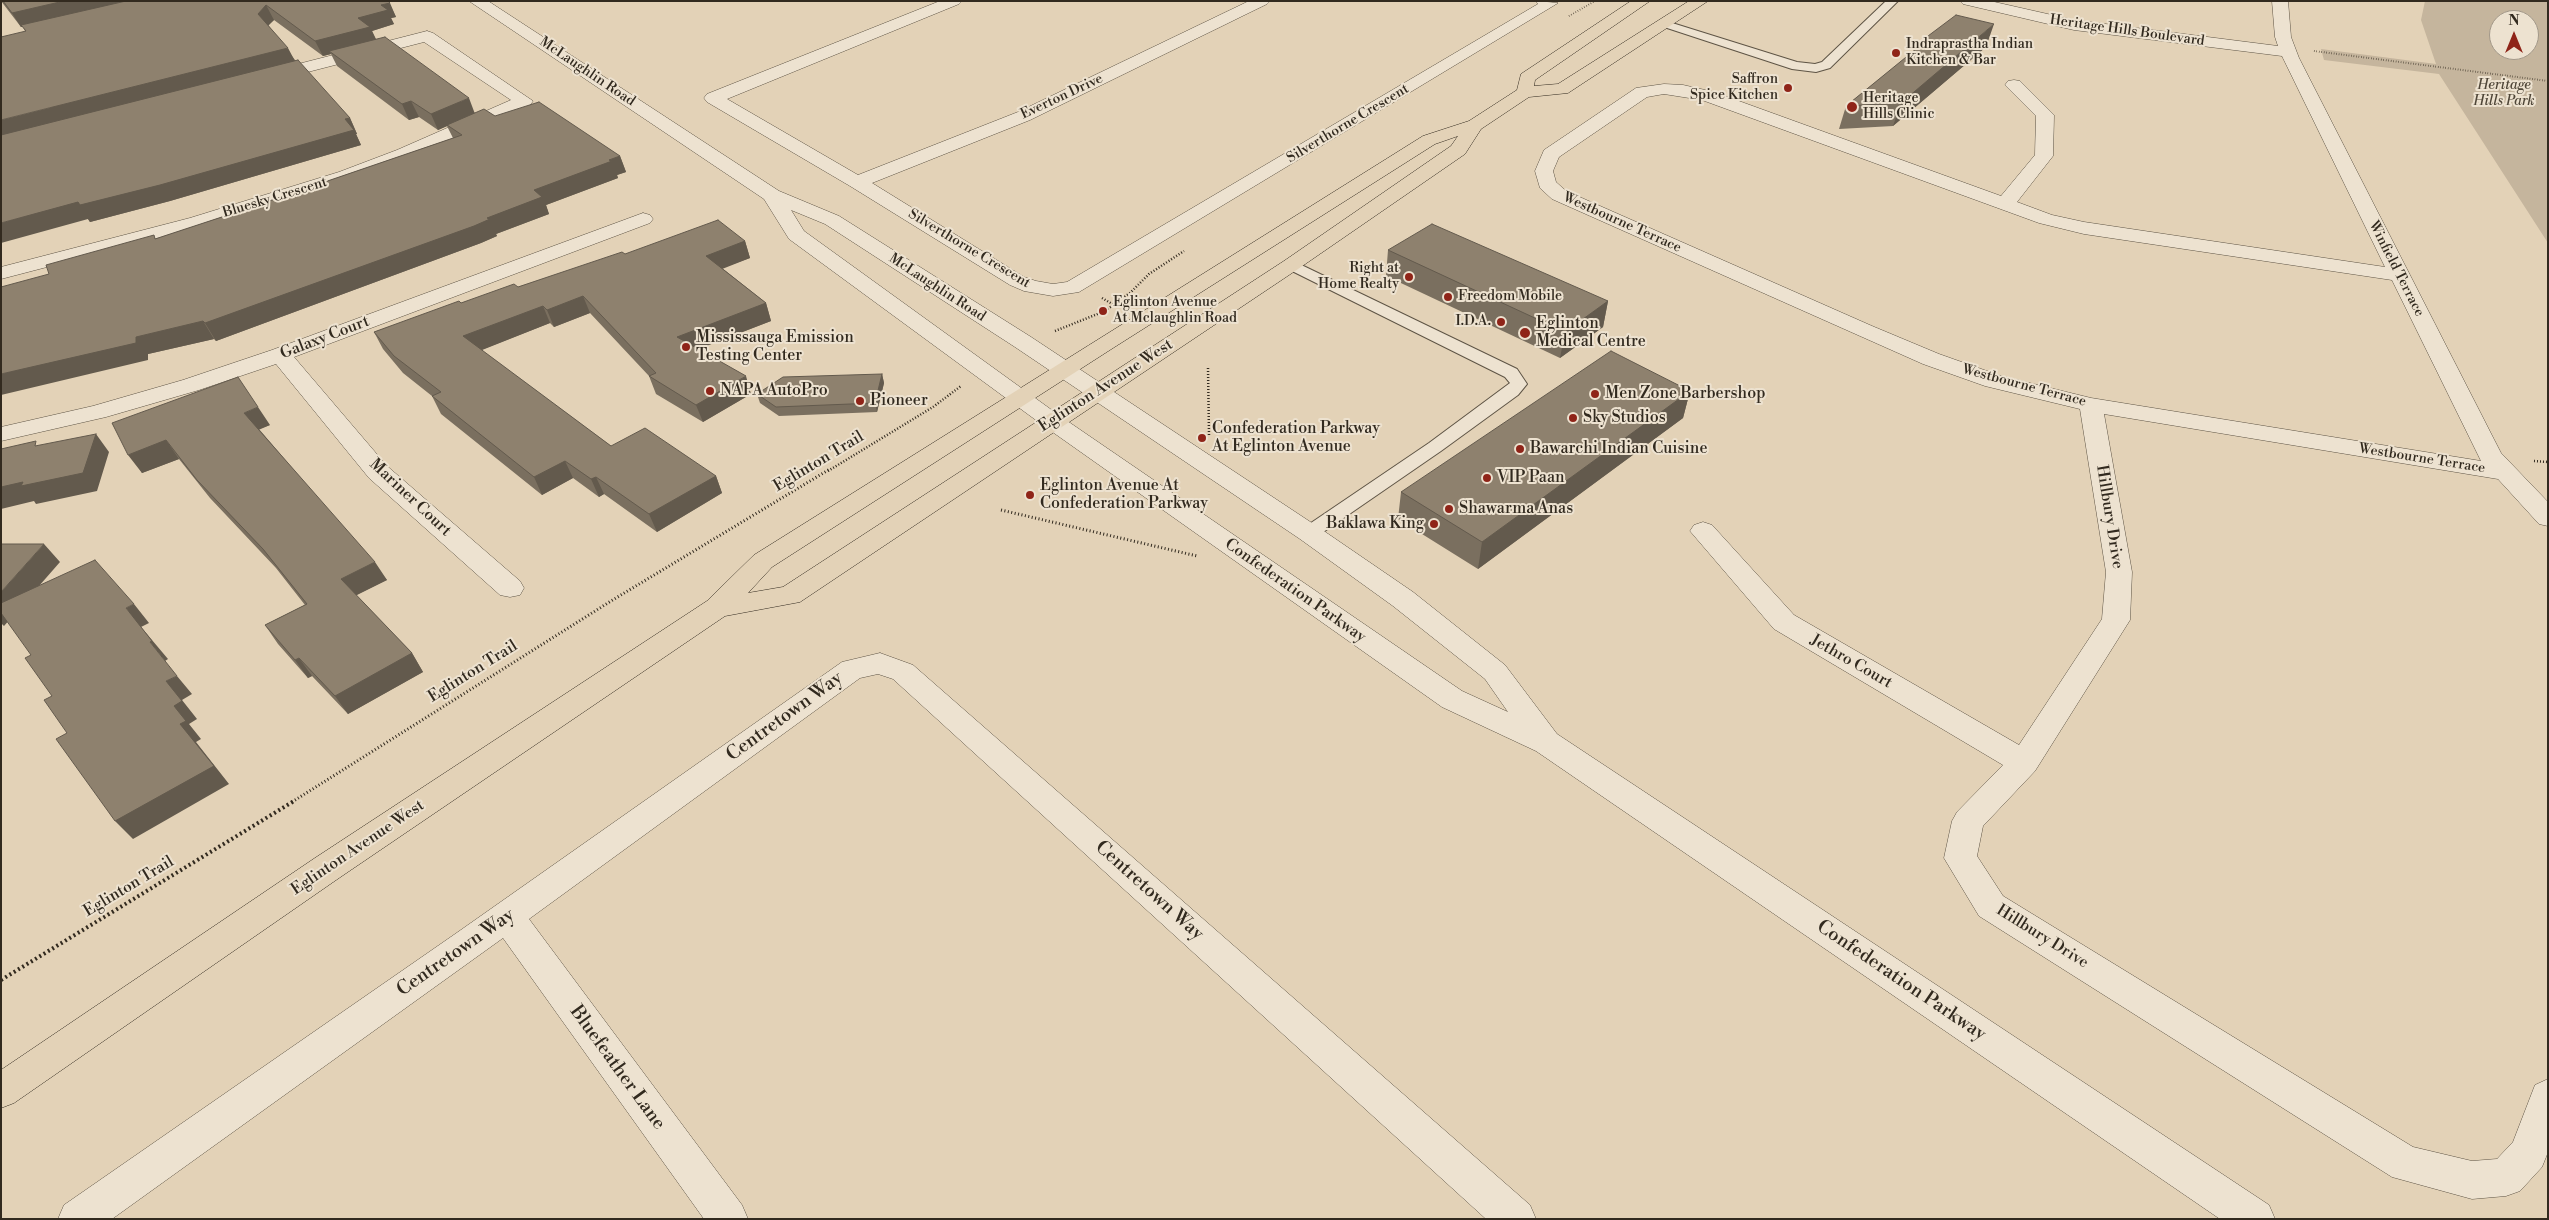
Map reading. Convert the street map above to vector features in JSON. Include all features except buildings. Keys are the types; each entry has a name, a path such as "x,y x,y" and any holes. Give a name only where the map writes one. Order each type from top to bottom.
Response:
{"main road":[{"name":"Eglinton Avenue West","path":"1525,92 1527,78 1642,1"},
{"name":"Eglinton Avenue West","path":"1,1091 327,868 717,608 763,561 1063,369 1429,140 1475,125 1525,92 1562,89 1700,1"},
{"name":"Eglinton Avenue West","path":"717,608 790,595 1291,264 1458,150 1475,125"}],"street":[{"name":"McLaughlin Road","path":"477,1 772,195 832,220 1096,392"},
{"name":"Silverthorne Crescent","path":"954,1 713,98 857,182 1018,281 1031,288 1053,290 1072,288 1550,3 1544,1"},
{"name":"Everton Drive","path":"857,182 1024,116 1262,1"},
{"name":"Heritage Hills Boulevard","path":"1968,1 2074,25 2288,52"},
{"name":"Winfield Terrace","path":"2280,1 2283,38 2288,52 2398,275 2491,457 2548,518"},
{"name":"Bluesky Crescent","path":"1,273 197,222 346,176 404,154 524,101 427,36 254,81"},
{"path":"2004,205 2044,156 2045,115 2014,85"},
{"name":"Westbourne Terrace","path":"2398,275 2084,228 2046,219 1708,96 1672,89 1642,92 1551,154 1544,171 1547,184 1559,195 1931,359 1993,381 2091,404 2503,472"},
{"name":"McLaughlin Road","path":"772,195 796,235 1052,421"},
{"name":"Galaxy Court","path":"1,434 98,412 190,386 280,355 643,219"},
{"name":"Mariner Court","path":"280,355 378,472 510,588"},
{"name":"Confederation Parkway","path":"1096,392 1308,533 1403,599 1495,672 1547,743"},
{"name":"Hillbury Drive","path":"2091,404 2119,572 2116,620 2024,763 1968,821 1960,858 1991,906 2406,1164 2472,1180 2506,1177 2528,1154 2548,1097"},
{"name":"Confederation Parkway","path":"1052,421 1452,699 1547,743 2255,1219"},
{"name":"Jethro Court","path":"1703,531 1784,622 2024,763"},
{"name":"Centretown Way","path":"78,1219 507,916 852,669 880,663 903,672 1516,1219"},
{"name":"Bluefeather Lane","path":"507,916 728,1219"}],"lane":[{"path":"1665,24 1796,66 1816,68 1826,65 1893,1"},
{"path":"1291,264 1511,373 1519,384 1443,441 1308,533"}],"path":[{"path":"2314,51 2548,81"},
{"path":"1051,333 1105,311"},
{"path":"1208,368 1209,436"},
{"name":"Eglinton Trail","path":"1,980 302,796 611,601 933,407 958,388"},
{"path":"1001,510 1199,557"}],"green space":[{"name":"Heritage Hills Park","path":"2425,1 2548,1 2548,243 2439,74 2324,60 2321,49 2436,64 2421,20"}],"place":[{"name":"Indraprastha Indian Kitchen & Bar","path":"1896,53"},
{"name":"Saffron Spice Kitchen","path":"1788,88"},
{"name":"Heritage Hills Clinic","path":"1852,107"},
{"name":"Right at Home Realty","path":"1409,277"},
{"name":"Freedom Mobile","path":"1448,297"},
{"name":"Eglinton Avenue At Mclaughlin Road","path":"1103,311"},
{"name":"I.D.A.","path":"1501,322"},
{"name":"Eglinton Medical Centre","path":"1525,333"},
{"name":"Mississauga Emission Testing Center","path":"686,347"},
{"name":"NAPA AutoPro","path":"710,391"},
{"name":"Men Zone Barbershop","path":"1595,394"},
{"name":"Pioneer","path":"860,401"},
{"name":"Sky Studios","path":"1573,418"},
{"name":"Confederation Parkway At Eglinton Avenue","path":"1202,438"},
{"name":"Bawarchi Indian Cuisine","path":"1520,449"},
{"name":"VIP Paan","path":"1487,478"},
{"name":"Eglinton Avenue At Confederation Parkway","path":"1030,495"},
{"name":"Shawarma Anas","path":"1449,509"},
{"name":"Baklawa King","path":"1434,524"}]}
